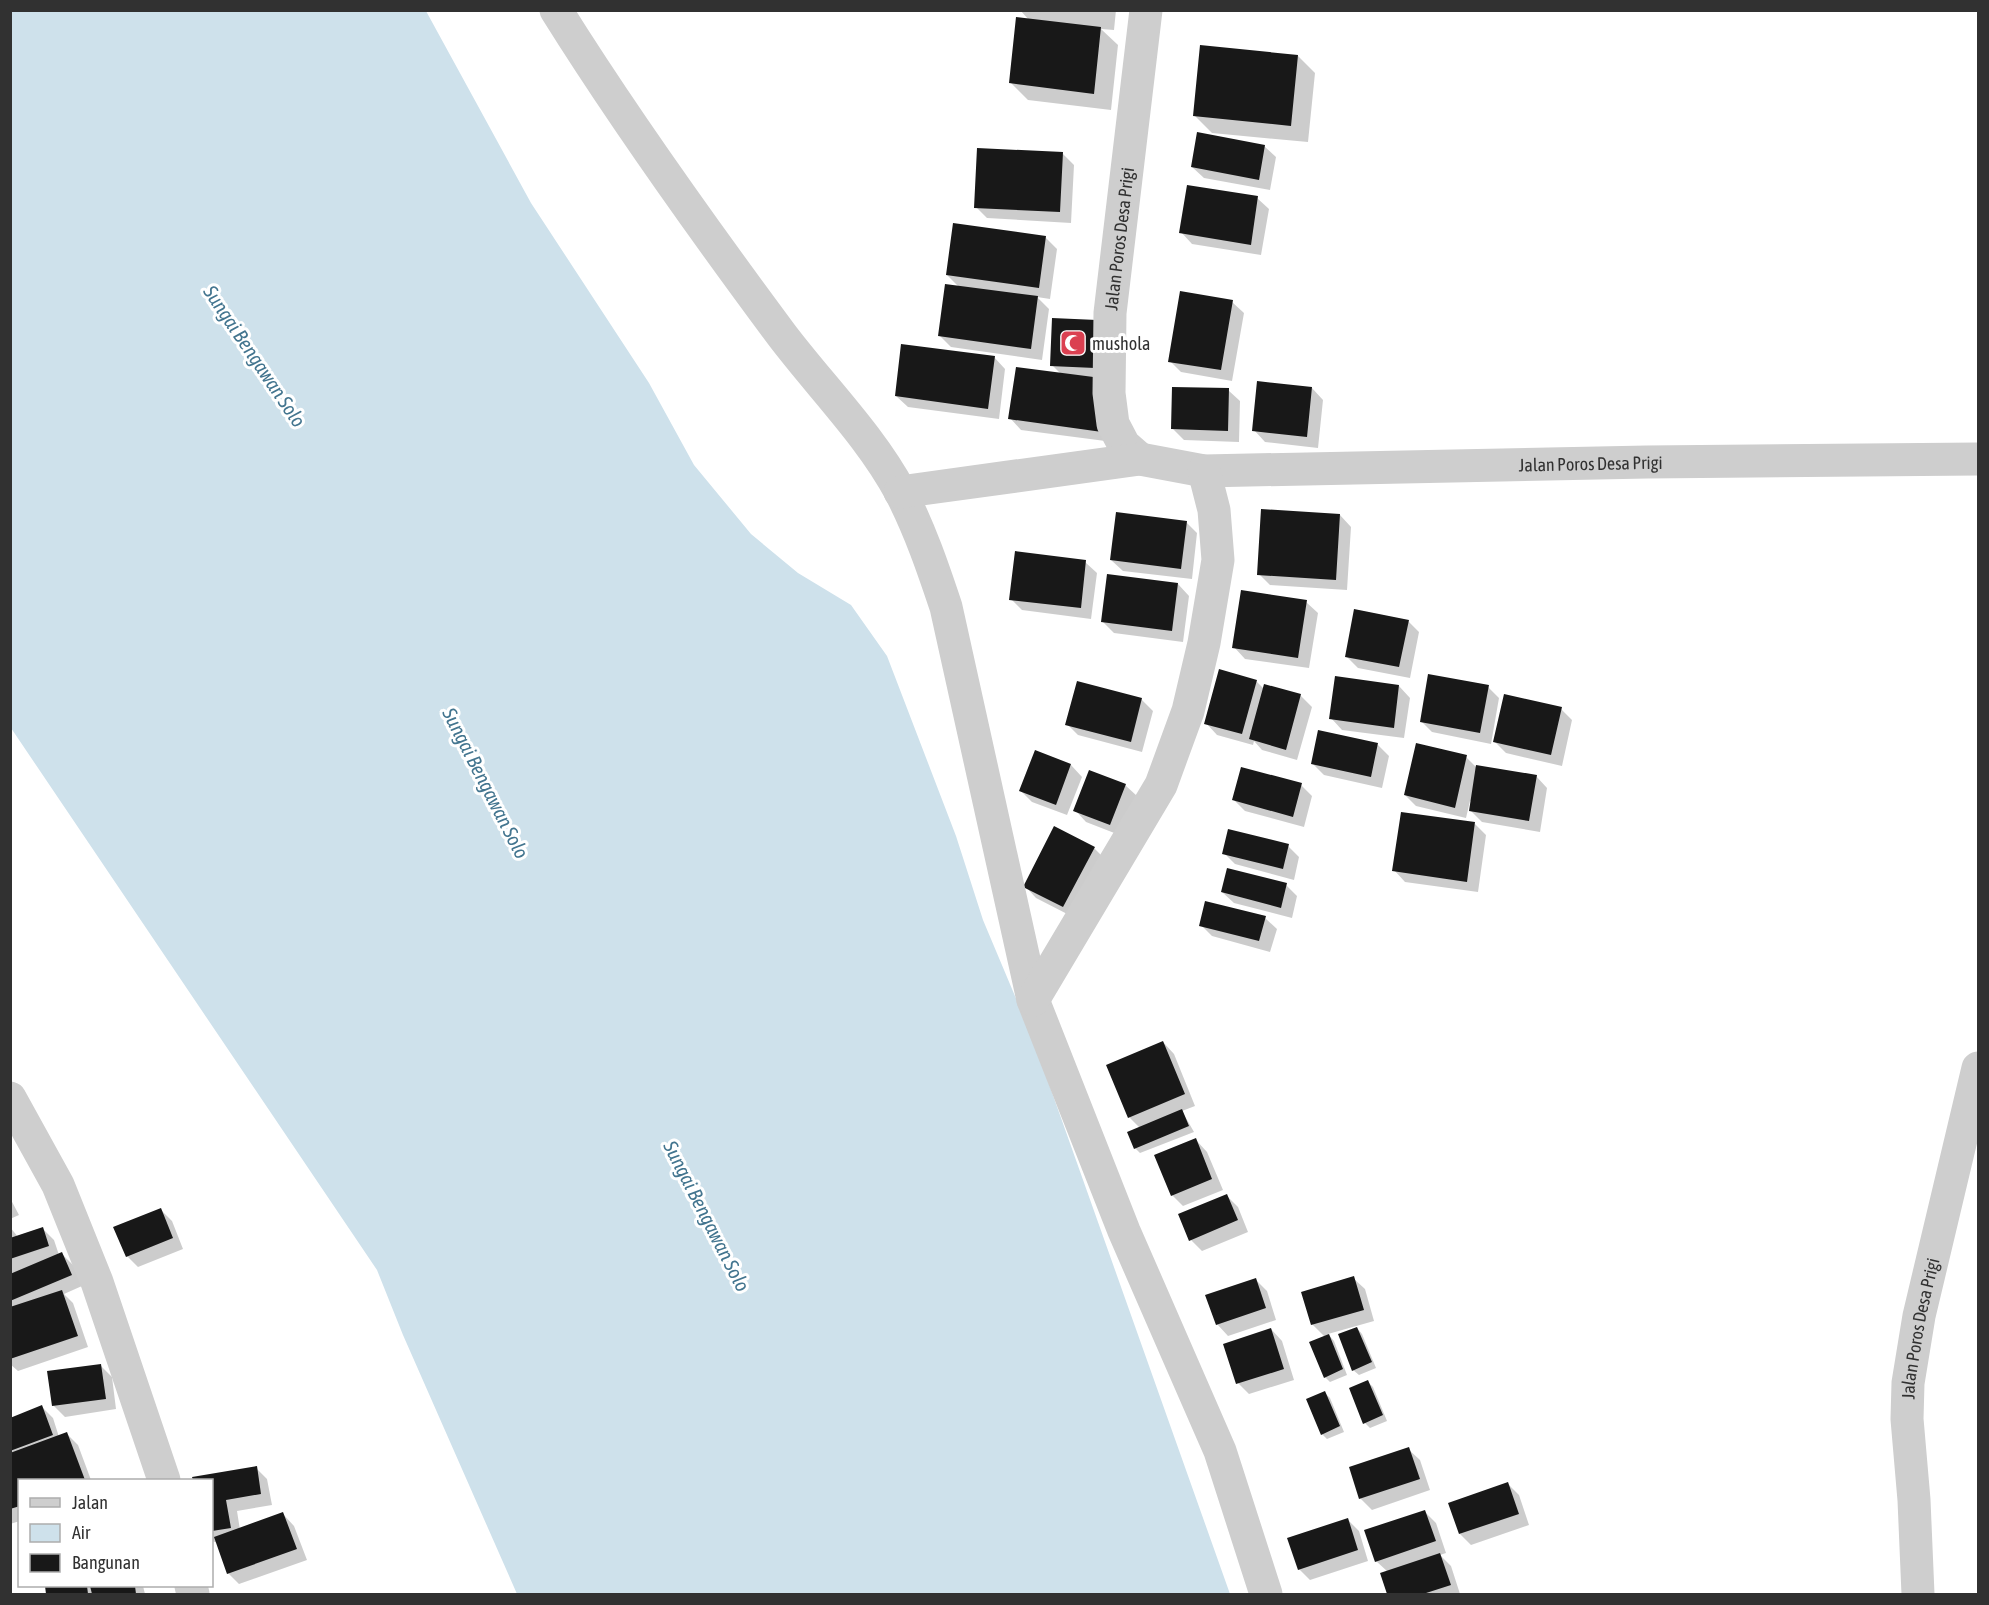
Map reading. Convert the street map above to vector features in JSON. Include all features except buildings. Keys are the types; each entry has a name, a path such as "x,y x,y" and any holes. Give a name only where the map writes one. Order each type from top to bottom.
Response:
{"street":[{"path":"556,10 636,134 782,336 860,432 900,492 928,552 946,607 1034,1000 1128,1241 1220,1450 1266,1594"},
{"name":"Jalan Poros Desa Prigi","path":"1140,459 1124,445 1113,424 1109,393 1110,313 1146,10"},
{"name":"Jalan Poros Desa Prigi","path":"900,492 1140,459 1204,471 1636,462 1978,459"},
{"path":"1034,1000 1161,785 1188,711 1204,643 1218,560 1214,510 1204,471"},
{"name":"Jalan Poros Desa Prigi","path":"1918,1594 1914,1500 1907,1419 1908,1383 1919,1316 1978,1068"},
{"path":"10,1098 58,1185 97,1282 164,1479"}],"water":[{"name":"Sungai Bengawan Solo","path":"10,11 426,11 531,203 649,383 694,465 751,534 798,573 851,605 887,656 956,836 983,920 1033,1039 1230,1594 517,1594 403,1335 377,1270 11,728"}],"place":[{"name":"mushola","path":"1073,343"}]}
